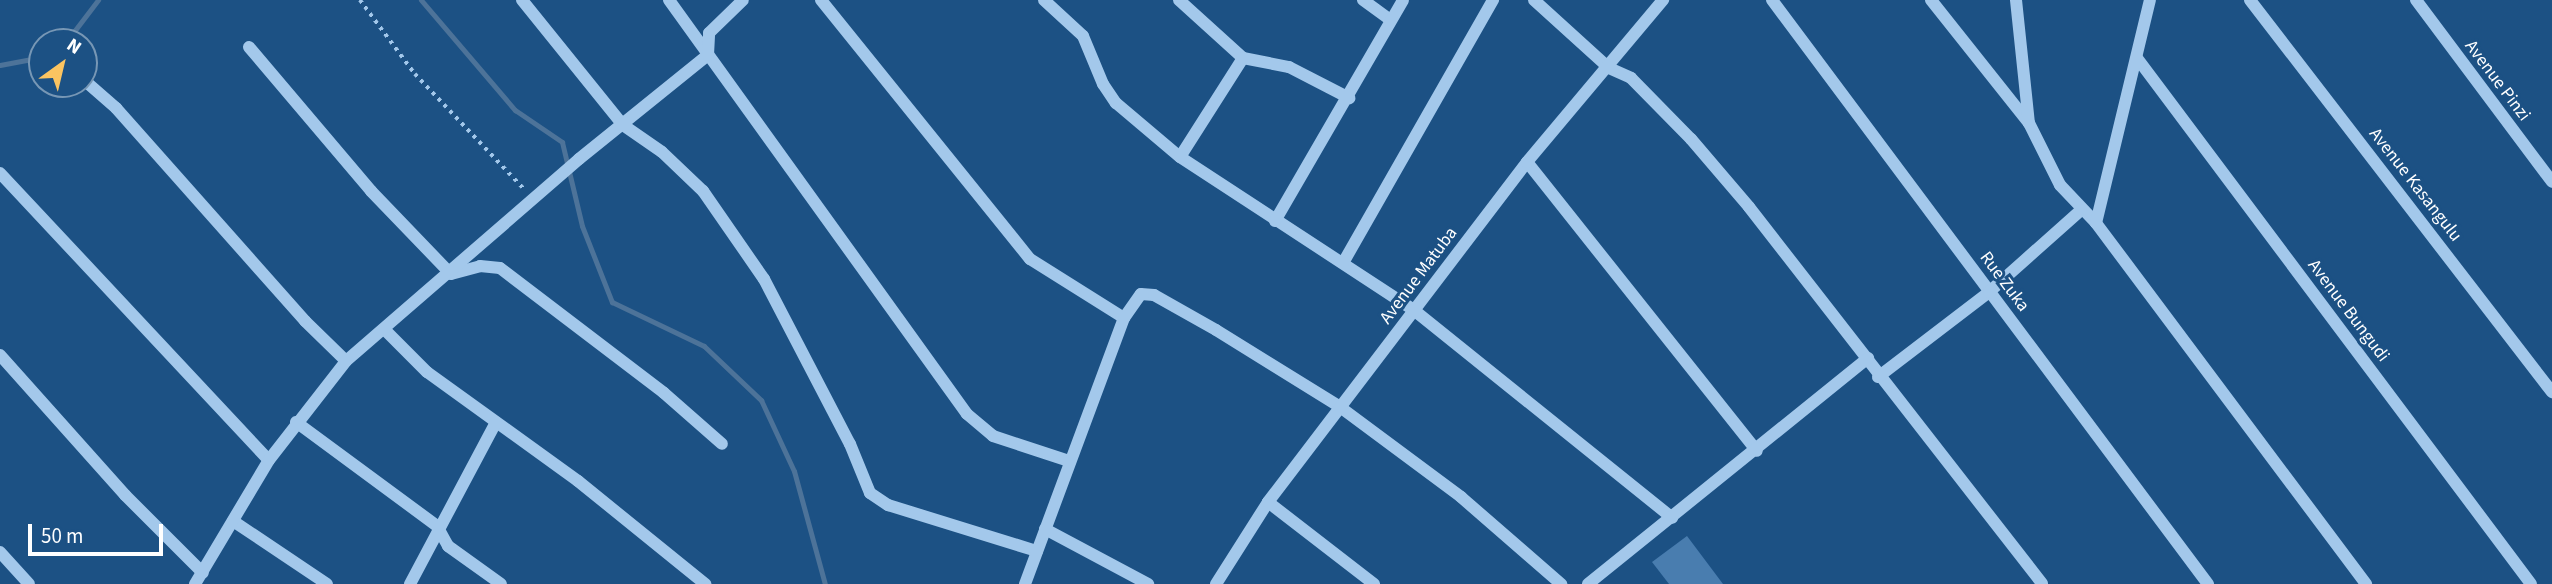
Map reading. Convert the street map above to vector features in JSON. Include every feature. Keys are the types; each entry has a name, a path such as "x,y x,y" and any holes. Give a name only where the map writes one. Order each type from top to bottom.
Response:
{"street":[{"path":"522,0 623,125 662,152 703,191 764,279 850,444 870,493 888,505 1037,551"},
{"path":"670,0 972,420 993,436 1069,461"},
{"path":"0,355 199,579 270,460 296,422 346,361 555,185 579,159 708,55 709,33 743,0"},
{"path":"821,0 1030,259 1124,317"},
{"path":"1044,0 1083,36 1102,83 1116,103 1180,157 1415,310 1672,518"},
{"path":"1179,0 1243,58 1289,67 1349,98"},
{"path":"1363,0 1391,20"},
{"path":"1275,220 1349,98 1403,0"},
{"path":"1343,263 1493,0"},
{"path":"1534,0 1608,68 1631,78 1691,139 1868,358 1878,377 2042,584"},
{"name":"Avenue Matuba","path":"1216,584 1268,502 1527,162 1663,0"},
{"name":"Rue Zuka","path":"1772,0 2208,584"},
{"path":"1931,0 2029,123 2060,185 2096,223 2366,584"},
{"path":"2016,0 2029,123"},
{"path":"2096,223 2150,0"},
{"name":"Avenue Kasangulu","path":"2250,0 2552,392"},
{"name":"Avenue Pinzi","path":"2416,0 2552,182"},
{"path":"249,47 371,191 451,274"},
{"path":"1180,157 1243,58"},
{"name":"Avenue Bungudi","path":"2137,58 2531,584"},
{"path":"98,92 116,108 305,321 346,361"},
{"path":"1527,162 1757,451"},
{"path":"0,173 270,460"},
{"path":"1878,377 1989,292 2081,209"},
{"path":"451,274 480,265 509,274 722,443"},
{"path":"1025,584 1124,317 1141,294 1154,295 1340,407 1461,497 1561,584"},
{"path":"384,329 427,372 705,584"},
{"path":"1588,584 1757,451 1868,358"},
{"path":"296,422 437,526 448,546 501,584"},
{"path":"410,584 437,526 496,422"},
{"path":"1268,502 1374,584"},
{"path":"233,521 327,584"},
{"path":"1045,529 1148,584"},
{"path":"0,552 29,584"}],"path":[{"path":"360,0 415,74 534,200"}],"building":[{"path":"1687,536 1723,584 1669,584 1652,562"}],"waterway":[{"path":"77,28 98,0"},
{"path":"421,0 515,110 562,142 582,226 612,302 704,346 761,400 794,471 825,584"},
{"path":"0,65 28,60"}]}
